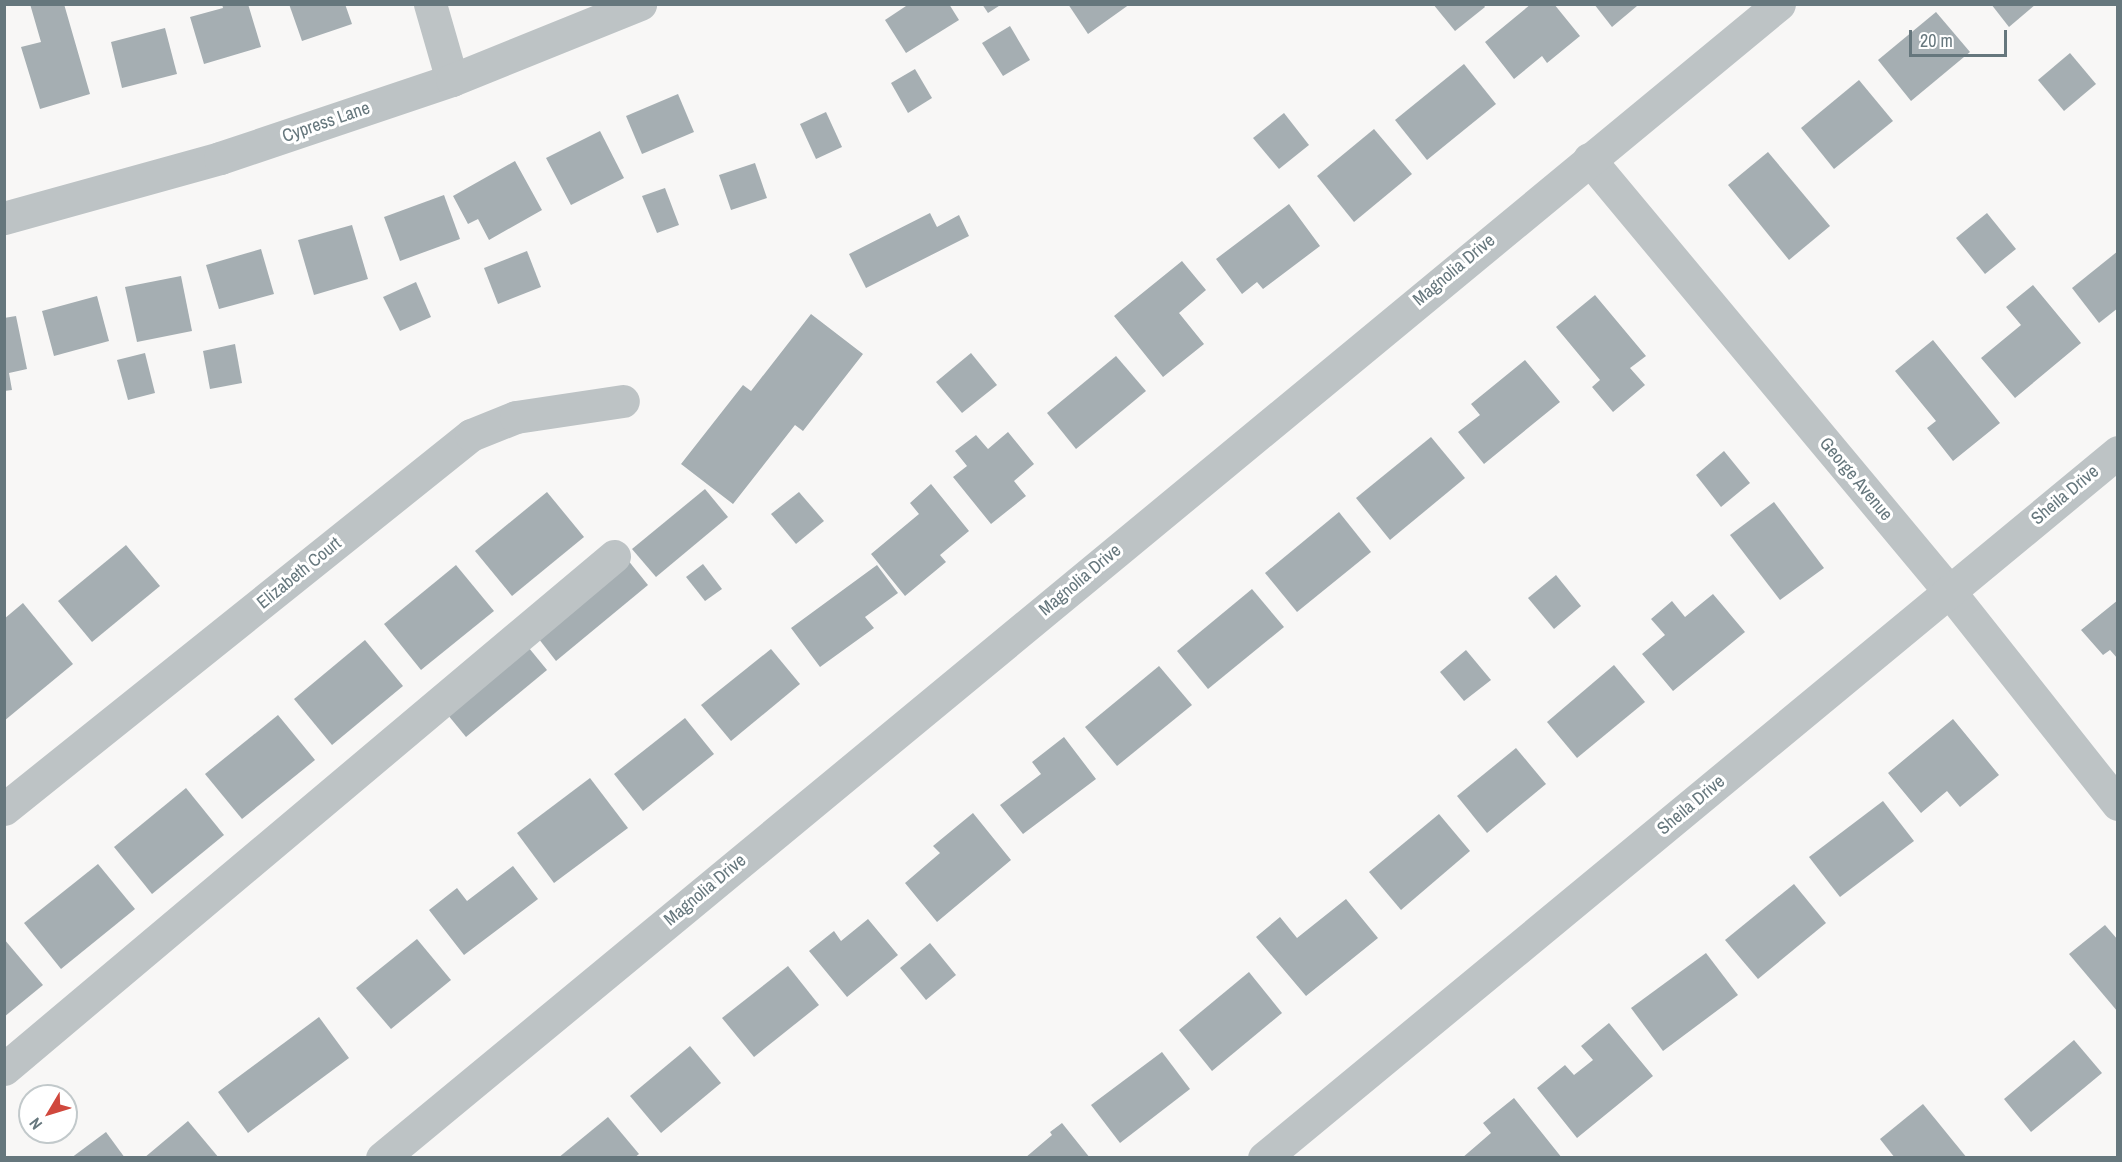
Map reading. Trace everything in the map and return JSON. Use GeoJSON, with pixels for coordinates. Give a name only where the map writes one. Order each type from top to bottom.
{"type":"FeatureCollection","features":[{"type":"Feature","properties":{"kind":"street"},"geometry":{"type":"LineString","coordinates":[[430,4],[452,80]]}},
{"type":"Feature","properties":{"kind":"street","name":"Cypress Lane"},"geometry":{"type":"LineString","coordinates":[[4,218],[220,158],[452,80],[640,4]]}},
{"type":"Feature","properties":{"kind":"street","name":"Magnolia Drive"},"geometry":{"type":"LineString","coordinates":[[382,1158],[1779,4]]}},
{"type":"Feature","properties":{"kind":"street","name":"George Avenue"},"geometry":{"type":"LineString","coordinates":[[1589,159],[1949,591],[2118,804]]}},
{"type":"Feature","properties":{"kind":"street","name":"Elizabeth Court"},"geometry":{"type":"LineString","coordinates":[[4,808],[471,435],[516,417],[622,401]]}},
{"type":"Feature","properties":{"kind":"street","name":"Sheila Drive"},"geometry":{"type":"LineString","coordinates":[[1264,1158],[2118,452]]}},
{"type":"Feature","properties":{"kind":"street"},"geometry":{"type":"LineString","coordinates":[[4,1069],[614,556]]}},
{"type":"Feature","properties":{"kind":"building"},"geometry":{"type":"Polygon","coordinates":[[[30,4],[64,4],[90,94],[40,109],[21,47],[41,42],[30,4]]]}},
{"type":"Feature","properties":{"kind":"building"},"geometry":{"type":"Polygon","coordinates":[[[222,4],[248,4],[261,47],[204,64],[190,17],[223,8],[222,4]]]}},
{"type":"Feature","properties":{"kind":"building"},"geometry":{"type":"Polygon","coordinates":[[[289,4],[345,4],[352,24],[302,41],[289,4]]]}},
{"type":"Feature","properties":{"kind":"building"},"geometry":{"type":"Polygon","coordinates":[[[909,4],[949,4],[959,20],[906,53],[885,20],[909,4]]]}},
{"type":"Feature","properties":{"kind":"building"},"geometry":{"type":"Polygon","coordinates":[[[982,4],[1002,4],[988,13],[982,4]]]}},
{"type":"Feature","properties":{"kind":"building"},"geometry":{"type":"Polygon","coordinates":[[[1068,4],[1130,4],[1088,34],[1068,4]]]}},
{"type":"Feature","properties":{"kind":"building"},"geometry":{"type":"Polygon","coordinates":[[[1433,4],[1483,4],[1485,7],[1455,31],[1433,4]]]}},
{"type":"Feature","properties":{"kind":"building"},"geometry":{"type":"Polygon","coordinates":[[[1531,4],[1554,4],[1580,36],[1547,63],[1542,56],[1514,79],[1485,42],[1531,4]]]}},
{"type":"Feature","properties":{"kind":"building"},"geometry":{"type":"Polygon","coordinates":[[[1594,4],[1635,4],[1637,6],[1612,27],[1594,4]]]}},
{"type":"Feature","properties":{"kind":"building"},"geometry":{"type":"Polygon","coordinates":[[[1991,4],[2036,4],[2009,27],[1991,4]]]}},
{"type":"Feature","properties":{"kind":"building"},"geometry":{"type":"Polygon","coordinates":[[[1936,12],[1970,52],[1911,101],[1878,60],[1936,12]]]}},
{"type":"Feature","properties":{"kind":"building"},"geometry":{"type":"Polygon","coordinates":[[[1010,26],[1030,60],[1003,76],[982,43],[1010,26]]]}},
{"type":"Feature","properties":{"kind":"building"},"geometry":{"type":"Polygon","coordinates":[[[165,28],[177,74],[122,88],[111,42],[165,28]]]}},
{"type":"Feature","properties":{"kind":"building"},"geometry":{"type":"Polygon","coordinates":[[[2070,53],[2096,84],[2064,111],[2038,80],[2070,53]]]}},
{"type":"Feature","properties":{"kind":"building"},"geometry":{"type":"Polygon","coordinates":[[[1464,64],[1496,104],[1427,160],[1395,120],[1464,64]]]}},
{"type":"Feature","properties":{"kind":"building"},"geometry":{"type":"Polygon","coordinates":[[[915,69],[932,98],[908,113],[891,83],[915,69]]]}},
{"type":"Feature","properties":{"kind":"building"},"geometry":{"type":"Polygon","coordinates":[[[1859,80],[1893,121],[1834,169],[1801,128],[1859,80]]]}},
{"type":"Feature","properties":{"kind":"building"},"geometry":{"type":"Polygon","coordinates":[[[678,94],[694,132],[642,154],[626,116],[678,94]]]}},
{"type":"Feature","properties":{"kind":"building"},"geometry":{"type":"Polygon","coordinates":[[[826,112],[842,147],[816,159],[800,124],[826,112]]]}},
{"type":"Feature","properties":{"kind":"building"},"geometry":{"type":"Polygon","coordinates":[[[1284,113],[1309,145],[1279,169],[1253,138],[1284,113]]]}},
{"type":"Feature","properties":{"kind":"building"},"geometry":{"type":"Polygon","coordinates":[[[1374,129],[1412,174],[1354,222],[1317,176],[1374,129]]]}},
{"type":"Feature","properties":{"kind":"building"},"geometry":{"type":"Polygon","coordinates":[[[600,131],[624,178],[571,205],[546,158],[600,131]]]}},
{"type":"Feature","properties":{"kind":"building"},"geometry":{"type":"Polygon","coordinates":[[[1768,152],[1830,226],[1789,260],[1728,185],[1768,152]]]}},
{"type":"Feature","properties":{"kind":"building"},"geometry":{"type":"Polygon","coordinates":[[[515,161],[542,210],[489,240],[478,219],[468,224],[453,196],[515,161]]]}},
{"type":"Feature","properties":{"kind":"building"},"geometry":{"type":"Polygon","coordinates":[[[755,163],[767,198],[731,210],[719,175],[755,163]]]}},
{"type":"Feature","properties":{"kind":"building"},"geometry":{"type":"Polygon","coordinates":[[[665,188],[679,225],[657,233],[642,196],[665,188]]]}},
{"type":"Feature","properties":{"kind":"building"},"geometry":{"type":"Polygon","coordinates":[[[444,195],[460,239],[400,261],[384,217],[444,195]]]}},
{"type":"Feature","properties":{"kind":"building"},"geometry":{"type":"Polygon","coordinates":[[[1289,204],[1320,246],[1263,289],[1257,282],[1242,294],[1216,259],[1289,204]]]}},
{"type":"Feature","properties":{"kind":"building"},"geometry":{"type":"Polygon","coordinates":[[[930,213],[937,227],[959,215],[969,236],[866,288],[849,254],[930,213]]]}},
{"type":"Feature","properties":{"kind":"building"},"geometry":{"type":"Polygon","coordinates":[[[1987,213],[2016,249],[1985,274],[1956,238],[1987,213]]]}},
{"type":"Feature","properties":{"kind":"building"},"geometry":{"type":"Polygon","coordinates":[[[352,225],[368,279],[314,295],[298,240],[352,225]]]}},
{"type":"Feature","properties":{"kind":"building"},"geometry":{"type":"Polygon","coordinates":[[[261,249],[274,294],[219,309],[206,265],[261,249]]]}},
{"type":"Feature","properties":{"kind":"building"},"geometry":{"type":"Polygon","coordinates":[[[527,251],[541,287],[498,304],[484,268],[527,251]]]}},
{"type":"Feature","properties":{"kind":"building"},"geometry":{"type":"Polygon","coordinates":[[[2118,251],[2118,308],[2099,323],[2072,288],[2118,251]]]}},
{"type":"Feature","properties":{"kind":"building"},"geometry":{"type":"Polygon","coordinates":[[[1182,261],[1206,290],[1179,313],[1204,344],[1163,377],[1114,316],[1182,261]]]}},
{"type":"Feature","properties":{"kind":"building"},"geometry":{"type":"Polygon","coordinates":[[[181,276],[192,331],[137,342],[125,287],[181,276]]]}},
{"type":"Feature","properties":{"kind":"building"},"geometry":{"type":"Polygon","coordinates":[[[416,282],[431,317],[400,331],[383,297],[416,282]]]}},
{"type":"Feature","properties":{"kind":"building"},"geometry":{"type":"Polygon","coordinates":[[[2033,285],[2081,343],[2015,398],[1981,358],[2021,325],[2006,307],[2033,285]]]}},
{"type":"Feature","properties":{"kind":"building"},"geometry":{"type":"Polygon","coordinates":[[[1595,295],[1646,356],[1630,368],[1645,385],[1613,412],[1592,387],[1600,380],[1556,327],[1595,295]]]}},
{"type":"Feature","properties":{"kind":"building"},"geometry":{"type":"Polygon","coordinates":[[[97,296],[109,341],[54,356],[42,311],[97,296]]]}},
{"type":"Feature","properties":{"kind":"building"},"geometry":{"type":"Polygon","coordinates":[[[811,314],[863,354],[803,431],[795,425],[733,504],[681,464],[743,385],[751,391],[811,314]]]}},
{"type":"Feature","properties":{"kind":"building"},"geometry":{"type":"Polygon","coordinates":[[[16,316],[27,369],[9,373],[12,390],[4,391],[4,318],[16,316]]]}},
{"type":"Feature","properties":{"kind":"building"},"geometry":{"type":"Polygon","coordinates":[[[1933,340],[2000,423],[1953,461],[1927,428],[1936,421],[1895,371],[1933,340]]]}},
{"type":"Feature","properties":{"kind":"building"},"geometry":{"type":"Polygon","coordinates":[[[235,344],[242,383],[210,389],[203,351],[235,344]]]}},
{"type":"Feature","properties":{"kind":"building"},"geometry":{"type":"Polygon","coordinates":[[[145,353],[155,393],[128,400],[117,360],[145,353]]]}},
{"type":"Feature","properties":{"kind":"building"},"geometry":{"type":"Polygon","coordinates":[[[971,353],[997,385],[962,413],[936,382],[971,353]]]}},
{"type":"Feature","properties":{"kind":"building"},"geometry":{"type":"Polygon","coordinates":[[[1116,356],[1146,391],[1076,449],[1047,413],[1116,356]]]}},
{"type":"Feature","properties":{"kind":"building"},"geometry":{"type":"Polygon","coordinates":[[[1525,360],[1560,402],[1484,464],[1458,432],[1480,415],[1471,404],[1525,360]]]}},
{"type":"Feature","properties":{"kind":"building"},"geometry":{"type":"Polygon","coordinates":[[[1008,432],[1034,464],[1014,481],[1026,496],[991,524],[953,477],[967,466],[955,451],[976,435],[988,449],[1008,432]]]}},
{"type":"Feature","properties":{"kind":"building"},"geometry":{"type":"Polygon","coordinates":[[[1431,437],[1465,478],[1390,540],[1356,498],[1431,437]]]}},
{"type":"Feature","properties":{"kind":"building"},"geometry":{"type":"Polygon","coordinates":[[[1724,451],[1750,483],[1721,507],[1696,475],[1724,451]]]}},
{"type":"Feature","properties":{"kind":"building"},"geometry":{"type":"Polygon","coordinates":[[[931,484],[969,531],[940,555],[946,562],[905,596],[871,554],[919,514],[910,503],[931,484]]]}},
{"type":"Feature","properties":{"kind":"building"},"geometry":{"type":"Polygon","coordinates":[[[705,489],[728,517],[656,577],[632,549],[705,489]]]}},
{"type":"Feature","properties":{"kind":"building"},"geometry":{"type":"Polygon","coordinates":[[[547,492],[584,537],[512,596],[475,551],[547,492]]]}},
{"type":"Feature","properties":{"kind":"building"},"geometry":{"type":"Polygon","coordinates":[[[799,492],[824,521],[796,544],[771,514],[799,492]]]}},
{"type":"Feature","properties":{"kind":"building"},"geometry":{"type":"Polygon","coordinates":[[[1774,502],[1824,568],[1780,600],[1730,535],[1774,502]]]}},
{"type":"Feature","properties":{"kind":"building"},"geometry":{"type":"Polygon","coordinates":[[[1339,512],[1371,552],[1297,612],[1265,573],[1339,512]]]}},
{"type":"Feature","properties":{"kind":"building"},"geometry":{"type":"Polygon","coordinates":[[[126,545],[160,586],[92,642],[58,601],[126,545]]]}},
{"type":"Feature","properties":{"kind":"building"},"geometry":{"type":"Polygon","coordinates":[[[627,559],[648,585],[556,661],[535,634],[627,559]]]}},
{"type":"Feature","properties":{"kind":"building"},"geometry":{"type":"Polygon","coordinates":[[[703,564],[722,589],[705,601],[686,577],[703,564]]]}},
{"type":"Feature","properties":{"kind":"building"},"geometry":{"type":"Polygon","coordinates":[[[456,565],[494,611],[421,670],[384,624],[456,565]]]}},
{"type":"Feature","properties":{"kind":"building"},"geometry":{"type":"Polygon","coordinates":[[[877,565],[898,593],[865,617],[874,628],[820,667],[791,628],[877,565]]]}},
{"type":"Feature","properties":{"kind":"building"},"geometry":{"type":"Polygon","coordinates":[[[1556,575],[1581,606],[1554,629],[1528,598],[1556,575]]]}},
{"type":"Feature","properties":{"kind":"building"},"geometry":{"type":"Polygon","coordinates":[[[1252,589],[1284,627],[1208,689],[1177,651],[1252,589]]]}},
{"type":"Feature","properties":{"kind":"building"},"geometry":{"type":"Polygon","coordinates":[[[1713,594],[1745,632],[1673,691],[1642,654],[1665,635],[1651,619],[1672,601],[1685,617],[1713,594]]]}},
{"type":"Feature","properties":{"kind":"building"},"geometry":{"type":"Polygon","coordinates":[[[2118,600],[2118,659],[2110,650],[2103,655],[2081,630],[2118,600]]]}},
{"type":"Feature","properties":{"kind":"building"},"geometry":{"type":"Polygon","coordinates":[[[23,603],[73,664],[4,721],[4,619],[23,603]]]}},
{"type":"Feature","properties":{"kind":"building"},"geometry":{"type":"Polygon","coordinates":[[[365,640],[403,686],[332,745],[294,699],[365,640]]]}},
{"type":"Feature","properties":{"kind":"building"},"geometry":{"type":"Polygon","coordinates":[[[524,642],[547,670],[466,737],[443,709],[524,642]]]}},
{"type":"Feature","properties":{"kind":"building"},"geometry":{"type":"Polygon","coordinates":[[[771,649],[800,684],[731,741],[701,705],[771,649]]]}},
{"type":"Feature","properties":{"kind":"building"},"geometry":{"type":"Polygon","coordinates":[[[1466,650],[1491,680],[1464,701],[1440,672],[1466,650]]]}},
{"type":"Feature","properties":{"kind":"building"},"geometry":{"type":"Polygon","coordinates":[[[1614,665],[1645,702],[1577,758],[1547,722],[1614,665]]]}},
{"type":"Feature","properties":{"kind":"building"},"geometry":{"type":"Polygon","coordinates":[[[1159,666],[1192,705],[1117,766],[1085,727],[1159,666]]]}},
{"type":"Feature","properties":{"kind":"building"},"geometry":{"type":"Polygon","coordinates":[[[278,715],[315,760],[242,819],[205,774],[278,715]]]}},
{"type":"Feature","properties":{"kind":"building"},"geometry":{"type":"Polygon","coordinates":[[[685,718],[714,754],[643,811],[614,774],[685,718]]]}},
{"type":"Feature","properties":{"kind":"building"},"geometry":{"type":"Polygon","coordinates":[[[1953,719],[1999,775],[1960,807],[1947,791],[1921,813],[1888,773],[1953,719]]]}},
{"type":"Feature","properties":{"kind":"building"},"geometry":{"type":"Polygon","coordinates":[[[1064,737],[1096,779],[1023,834],[1000,805],[1041,774],[1032,762],[1064,737]]]}},
{"type":"Feature","properties":{"kind":"building"},"geometry":{"type":"Polygon","coordinates":[[[1516,748],[1546,784],[1487,833],[1457,796],[1516,748]]]}},
{"type":"Feature","properties":{"kind":"building"},"geometry":{"type":"Polygon","coordinates":[[[590,778],[628,828],[554,883],[517,833],[590,778]]]}},
{"type":"Feature","properties":{"kind":"building"},"geometry":{"type":"Polygon","coordinates":[[[186,788],[224,835],[152,894],[114,847],[186,788]]]}},
{"type":"Feature","properties":{"kind":"building"},"geometry":{"type":"Polygon","coordinates":[[[1883,801],[1914,841],[1840,897],[1809,857],[1883,801]]]}},
{"type":"Feature","properties":{"kind":"building"},"geometry":{"type":"Polygon","coordinates":[[[973,813],[1011,860],[937,922],[905,883],[940,853],[933,846],[973,813]]]}},
{"type":"Feature","properties":{"kind":"building"},"geometry":{"type":"Polygon","coordinates":[[[1439,814],[1470,851],[1401,910],[1369,872],[1439,814]]]}},
{"type":"Feature","properties":{"kind":"building"},"geometry":{"type":"Polygon","coordinates":[[[98,864],[135,909],[61,969],[24,923],[98,864]]]}},
{"type":"Feature","properties":{"kind":"building"},"geometry":{"type":"Polygon","coordinates":[[[513,866],[538,899],[464,955],[429,910],[457,888],[467,901],[513,866]]]}},
{"type":"Feature","properties":{"kind":"building"},"geometry":{"type":"Polygon","coordinates":[[[1794,884],[1826,923],[1758,979],[1725,940],[1794,884]]]}},
{"type":"Feature","properties":{"kind":"building"},"geometry":{"type":"Polygon","coordinates":[[[1346,899],[1378,938],[1306,996],[1256,937],[1280,917],[1297,938],[1346,899]]]}},
{"type":"Feature","properties":{"kind":"building"},"geometry":{"type":"Polygon","coordinates":[[[868,919],[898,955],[847,997],[809,951],[834,931],[841,941],[868,919]]]}},
{"type":"Feature","properties":{"kind":"building"},"geometry":{"type":"Polygon","coordinates":[[[2105,925],[2118,940],[2118,1012],[2069,954],[2105,925]]]}},
{"type":"Feature","properties":{"kind":"building"},"geometry":{"type":"Polygon","coordinates":[[[4,939],[43,985],[4,1017],[4,939]]]}},
{"type":"Feature","properties":{"kind":"building"},"geometry":{"type":"Polygon","coordinates":[[[417,939],[451,980],[391,1029],[356,988],[417,939]]]}},
{"type":"Feature","properties":{"kind":"building"},"geometry":{"type":"Polygon","coordinates":[[[930,943],[956,975],[926,1000],[900,968],[930,943]]]}},
{"type":"Feature","properties":{"kind":"building"},"geometry":{"type":"Polygon","coordinates":[[[1706,953],[1738,995],[1663,1051],[1631,1008],[1706,953]]]}},
{"type":"Feature","properties":{"kind":"building"},"geometry":{"type":"Polygon","coordinates":[[[788,966],[819,1005],[754,1057],[722,1018],[788,966]]]}},
{"type":"Feature","properties":{"kind":"building"},"geometry":{"type":"Polygon","coordinates":[[[1249,972],[1282,1013],[1212,1071],[1179,1030],[1249,972]]]}},
{"type":"Feature","properties":{"kind":"building"},"geometry":{"type":"Polygon","coordinates":[[[319,1017],[349,1058],[248,1133],[218,1092],[319,1017]]]}},
{"type":"Feature","properties":{"kind":"building"},"geometry":{"type":"Polygon","coordinates":[[[1609,1023],[1653,1076],[1577,1138],[1537,1088],[1565,1065],[1574,1075],[1593,1060],[1581,1046],[1609,1023]]]}},
{"type":"Feature","properties":{"kind":"building"},"geometry":{"type":"Polygon","coordinates":[[[2074,1040],[2102,1073],[2031,1132],[2004,1099],[2074,1040]]]}},
{"type":"Feature","properties":{"kind":"building"},"geometry":{"type":"Polygon","coordinates":[[[690,1046],[721,1083],[661,1133],[630,1096],[690,1046]]]}},
{"type":"Feature","properties":{"kind":"building"},"geometry":{"type":"Polygon","coordinates":[[[1162,1052],[1190,1089],[1120,1143],[1091,1105],[1162,1052]]]}},
{"type":"Feature","properties":{"kind":"building"},"geometry":{"type":"Polygon","coordinates":[[[1514,1098],[1562,1158],[1462,1158],[1491,1133],[1483,1123],[1514,1098]]]}},
{"type":"Feature","properties":{"kind":"building"},"geometry":{"type":"Polygon","coordinates":[[[1923,1104],[1967,1158],[1895,1158],[1880,1139],[1923,1104]]]}},
{"type":"Feature","properties":{"kind":"building"},"geometry":{"type":"Polygon","coordinates":[[[608,1117],[639,1154],[634,1158],[558,1158],[608,1117]]]}},
{"type":"Feature","properties":{"kind":"building"},"geometry":{"type":"Polygon","coordinates":[[[188,1121],[219,1158],[144,1158],[188,1121]]]}},
{"type":"Feature","properties":{"kind":"building"},"geometry":{"type":"Polygon","coordinates":[[[1062,1123],[1090,1158],[1025,1158],[1052,1135],[1050,1132],[1062,1123]]]}},
{"type":"Feature","properties":{"kind":"building"},"geometry":{"type":"Polygon","coordinates":[[[106,1132],[125,1158],[71,1158],[106,1132]]]}}]}
